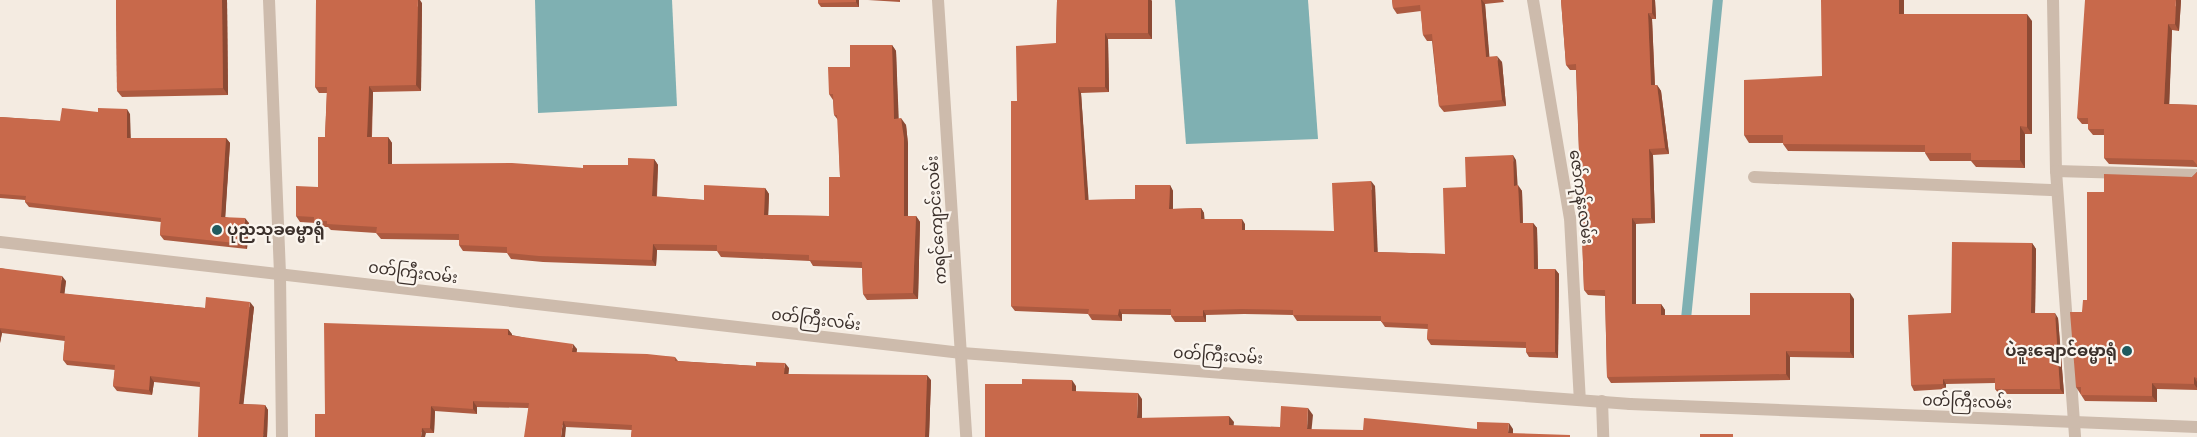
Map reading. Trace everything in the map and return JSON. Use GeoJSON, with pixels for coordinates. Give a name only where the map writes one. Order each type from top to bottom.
{"type":"FeatureCollection","features":[{"type":"Feature","properties":{"kind":"street"},"geometry":{"type":"LineString","coordinates":[[269,0],[280,274],[282,437]]}},
{"type":"Feature","properties":{"kind":"street","name":"ကရင်ကျောင်းလမ်း"},"geometry":{"type":"LineString","coordinates":[[938,0],[966,437]]}},
{"type":"Feature","properties":{"kind":"street","name":"ဇော်ကုန်းလမ်း"},"geometry":{"type":"LineString","coordinates":[[1533,0],[1570,218],[1580,400]]}},
{"type":"Feature","properties":{"kind":"street"},"geometry":{"type":"LineString","coordinates":[[2053,0],[2056,171],[2076,437]]}},
{"type":"Feature","properties":{"kind":"street"},"geometry":{"type":"LineString","coordinates":[[2056,171],[2197,175]]}},
{"type":"Feature","properties":{"kind":"street"},"geometry":{"type":"LineString","coordinates":[[1754,177],[2057,190]]}},
{"type":"Feature","properties":{"kind":"street","name":"၀တ်ကြီးလမ်း"},"geometry":{"type":"LineString","coordinates":[[0,242],[962,353],[1630,404],[2197,427]]}},
{"type":"Feature","properties":{"kind":"street"},"geometry":{"type":"LineString","coordinates":[[1602,402],[1603,437]]}},
{"type":"Feature","properties":{"kind":"water"},"geometry":{"type":"Polygon","coordinates":[[[535,0],[672,0],[677,106],[538,113],[535,0]]]}},
{"type":"Feature","properties":{"kind":"water"},"geometry":{"type":"Polygon","coordinates":[[[1175,0],[1308,0],[1318,139],[1186,144],[1175,0]]]}},
{"type":"Feature","properties":{"kind":"building"},"geometry":{"type":"Polygon","coordinates":[[[116,0],[222,0],[223,88],[117,91],[116,0]]]}},
{"type":"Feature","properties":{"kind":"building"},"geometry":{"type":"Polygon","coordinates":[[[316,0],[418,0],[416,85],[369,86],[367,137],[388,137],[388,164],[512,163],[583,168],[583,165],[628,165],[628,158],[654,159],[652,196],[704,200],[704,185],[765,188],[764,215],[829,216],[829,177],[840,177],[837,115],[834,115],[833,94],[829,94],[828,67],[850,67],[850,45],[892,45],[894,119],[901,118],[904,138],[904,216],[916,216],[913,293],[863,294],[862,262],[809,260],[809,255],[717,251],[717,245],[653,244],[652,260],[539,256],[507,253],[507,247],[459,245],[459,234],[376,233],[377,227],[327,224],[327,221],[314,221],[314,217],[296,216],[296,186],[318,187],[318,137],[325,137],[327,87],[315,87],[316,0]]]}},
{"type":"Feature","properties":{"kind":"building"},"geometry":{"type":"Polygon","coordinates":[[[818,0],[856,0],[856,2],[818,3],[818,0]]]}},
{"type":"Feature","properties":{"kind":"building"},"geometry":{"type":"Polygon","coordinates":[[[1057,0],[1148,0],[1148,33],[1105,33],[1105,87],[1078,87],[1085,200],[1135,199],[1135,185],[1170,185],[1169,209],[1201,208],[1201,219],[1242,219],[1242,230],[1334,231],[1332,183],[1371,181],[1374,252],[1445,254],[1443,188],[1466,187],[1465,157],[1513,155],[1514,186],[1518,185],[1520,223],[1533,223],[1534,269],[1555,269],[1555,352],[1526,352],[1526,342],[1427,339],[1428,324],[1381,322],[1381,316],[1293,315],[1293,310],[1241,309],[1203,310],[1203,316],[1171,316],[1171,309],[1119,309],[1118,315],[1088,314],[1089,309],[1011,306],[1011,101],[1017,101],[1016,46],[1056,43],[1057,0]]]}},
{"type":"Feature","properties":{"kind":"building"},"geometry":{"type":"Polygon","coordinates":[[[1392,0],[1481,0],[1486,57],[1497,56],[1502,100],[1439,106],[1432,34],[1423,35],[1420,5],[1393,8],[1392,0]]]}},
{"type":"Feature","properties":{"kind":"building"},"geometry":{"type":"Polygon","coordinates":[[[1561,0],[1652,0],[1652,13],[1648,13],[1651,85],[1657,85],[1665,148],[1649,149],[1651,218],[1632,218],[1632,304],[1661,304],[1661,315],[1750,315],[1750,293],[1850,293],[1850,352],[1786,351],[1786,374],[1607,377],[1605,290],[1584,290],[1576,64],[1566,65],[1561,0]]]}},
{"type":"Feature","properties":{"kind":"building"},"geometry":{"type":"Polygon","coordinates":[[[1821,0],[1899,0],[1899,14],[2027,14],[2027,127],[2020,126],[2020,160],[1971,160],[1971,153],[1925,153],[1925,145],[1783,144],[1783,135],[1744,135],[1744,80],[1822,76],[1821,0]]]}},
{"type":"Feature","properties":{"kind":"building"},"geometry":{"type":"Polygon","coordinates":[[[2085,0],[2176,0],[2175,24],[2168,24],[2164,104],[2197,105],[2197,165],[2193,160],[2104,158],[2104,129],[2088,129],[2088,118],[2077,118],[2085,0]]]}},
{"type":"Feature","properties":{"kind":"building"},"geometry":{"type":"Polygon","coordinates":[[[62,108],[98,112],[98,108],[127,109],[127,138],[226,138],[221,217],[245,218],[244,244],[160,235],[161,218],[25,202],[26,196],[0,194],[0,117],[60,121],[62,108]]]}},
{"type":"Feature","properties":{"kind":"building"},"geometry":{"type":"Polygon","coordinates":[[[2197,172],[2197,378],[2194,377],[2194,384],[2152,383],[2152,396],[2081,395],[2081,387],[2076,387],[2070,312],[2082,312],[2083,300],[2087,300],[2087,192],[2104,192],[2104,174],[2192,177],[2197,172]]]}},
{"type":"Feature","properties":{"kind":"building"},"geometry":{"type":"Polygon","coordinates":[[[1952,242],[2032,243],[2031,313],[2055,313],[2060,389],[1995,389],[1995,378],[1943,379],[1943,384],[1911,385],[1908,315],[1951,313],[1952,242]]]}},
{"type":"Feature","properties":{"kind":"building"},"geometry":{"type":"Polygon","coordinates":[[[0,268],[62,276],[60,293],[205,308],[206,297],[250,302],[239,404],[265,405],[263,437],[198,437],[200,382],[150,376],[149,390],[113,386],[115,365],[63,360],[65,336],[0,328],[0,268]]]}},
{"type":"Feature","properties":{"kind":"building"},"geometry":{"type":"Polygon","coordinates":[[[324,323],[508,329],[508,335],[573,344],[572,352],[647,354],[675,357],[675,361],[756,366],[756,362],[785,363],[784,374],[927,375],[925,437],[631,437],[632,425],[563,421],[561,437],[524,437],[529,403],[473,401],[473,409],[431,406],[430,428],[422,428],[421,437],[315,437],[315,414],[325,414],[324,323]]]}},
{"type":"Feature","properties":{"kind":"building"},"geometry":{"type":"Polygon","coordinates":[[[1022,379],[1072,380],[1072,391],[1138,393],[1137,418],[1229,416],[1229,425],[1280,427],[1281,406],[1308,408],[1307,429],[1363,430],[1364,418],[1477,429],[1477,422],[1509,423],[1508,433],[1570,435],[1570,437],[985,437],[985,384],[1022,384],[1022,379]]]}},
{"type":"Feature","properties":{"kind":"building"},"geometry":{"type":"Polygon","coordinates":[[[1700,434],[1733,434],[1733,437],[1700,437],[1700,434]]]}},
{"type":"Feature","properties":{"kind":"waterway"},"geometry":{"type":"LineString","coordinates":[[1685,329],[1718,0]]}},
{"type":"Feature","properties":{"kind":"place","name":"ပုညသုခဓမ္မာရုံ"},"geometry":{"type":"Point","coordinates":[217,230]}},
{"type":"Feature","properties":{"kind":"place","name":"ပဲခူးချောင်ဓမ္မာရုံ"},"geometry":{"type":"Point","coordinates":[2127,351]}}]}
